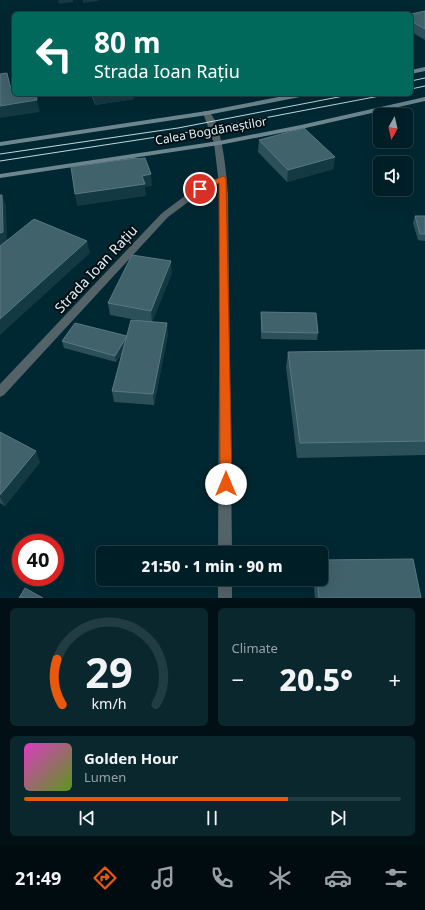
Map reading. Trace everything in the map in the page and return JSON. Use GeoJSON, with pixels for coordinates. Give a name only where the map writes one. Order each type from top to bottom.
{"type":"FeatureCollection","features":[{"type":"Feature","properties":{"kind":"main road"},"geometry":{"type":"LineString","coordinates":[[413,72],[425,69]]}},
{"type":"Feature","properties":{"kind":"main road","name":"Calea Bogdăneștilor"},"geometry":{"type":"LineString","coordinates":[[0,144],[207,114],[295,96]]}},
{"type":"Feature","properties":{"kind":"main road","name":"Calea Bogdăneștilor"},"geometry":{"type":"LineString","coordinates":[[0,176],[219,143],[301,127],[425,99]]}},
{"type":"Feature","properties":{"kind":"street"},"geometry":{"type":"LineString","coordinates":[[207,114],[219,143],[223,178],[225,546]]}},
{"type":"Feature","properties":{"kind":"street","name":"Strada Ioan Rațiu"},"geometry":{"type":"LineString","coordinates":[[0,392],[165,215],[200,189],[223,178]]}},
{"type":"Feature","properties":{"kind":"street"},"geometry":{"type":"LineString","coordinates":[[225,586],[225,598]]}},
{"type":"Feature","properties":{"kind":"building"},"geometry":{"type":"Polygon","coordinates":[[[425,11],[425,29],[413,22],[413,14],[425,11]]]}},
{"type":"Feature","properties":{"kind":"building"},"geometry":{"type":"Polygon","coordinates":[[[7,73],[10,86],[12,86],[12,96],[36,96],[37,100],[0,106],[0,74],[7,73]]]}},
{"type":"Feature","properties":{"kind":"building"},"geometry":{"type":"Polygon","coordinates":[[[304,128],[335,157],[288,170],[259,140],[304,128]]]}},
{"type":"Feature","properties":{"kind":"building"},"geometry":{"type":"Polygon","coordinates":[[[145,158],[151,174],[142,176],[145,184],[75,194],[71,167],[145,158]]]}},
{"type":"Feature","properties":{"kind":"building"},"geometry":{"type":"Polygon","coordinates":[[[0,195],[2,195],[3,232],[0,233],[0,195]]]}},
{"type":"Feature","properties":{"kind":"building"},"geometry":{"type":"Polygon","coordinates":[[[415,216],[425,216],[425,234],[420,234],[415,216]]]}},
{"type":"Feature","properties":{"kind":"building"},"geometry":{"type":"Polygon","coordinates":[[[34,219],[87,241],[0,319],[0,246],[34,219]]]}},
{"type":"Feature","properties":{"kind":"building"},"geometry":{"type":"Polygon","coordinates":[[[132,255],[171,261],[151,311],[108,303],[132,255]]]}},
{"type":"Feature","properties":{"kind":"building"},"geometry":{"type":"Polygon","coordinates":[[[261,312],[316,313],[318,333],[262,332],[261,312]]]}},
{"type":"Feature","properties":{"kind":"building"},"geometry":{"type":"Polygon","coordinates":[[[131,320],[167,323],[153,394],[112,391],[131,320]]]}},
{"type":"Feature","properties":{"kind":"building"},"geometry":{"type":"Polygon","coordinates":[[[75,323],[127,336],[115,356],[62,341],[75,323]]]}},
{"type":"Feature","properties":{"kind":"building"},"geometry":{"type":"Polygon","coordinates":[[[425,350],[425,441],[300,443],[288,352],[425,350]]]}},
{"type":"Feature","properties":{"kind":"building"},"geometry":{"type":"Polygon","coordinates":[[[0,432],[36,451],[0,495],[0,432]]]}},
{"type":"Feature","properties":{"kind":"building"},"geometry":{"type":"Polygon","coordinates":[[[413,559],[421,598],[319,598],[318,586],[328,586],[328,560],[413,559]]]}},
{"type":"Feature","properties":{"kind":"building"},"geometry":{"type":"Polygon","coordinates":[[[25,588],[43,598],[19,598],[25,588]]]}},
{"type":"Feature","properties":{"kind":"tram line"},"geometry":{"type":"LineString","coordinates":[[413,81],[425,78]]}},
{"type":"Feature","properties":{"kind":"tram line"},"geometry":{"type":"LineString","coordinates":[[413,89],[425,86]]}},
{"type":"Feature","properties":{"kind":"tram line"},"geometry":{"type":"LineString","coordinates":[[0,154],[178,128],[344,96]]}},
{"type":"Feature","properties":{"kind":"tram line"},"geometry":{"type":"LineString","coordinates":[[0,161],[196,131],[380,96]]}},
{"type":"Feature","properties":{"kind":"route"},"geometry":{"type":"LineString","coordinates":[[200,189],[223,178],[226,484]]}}]}
